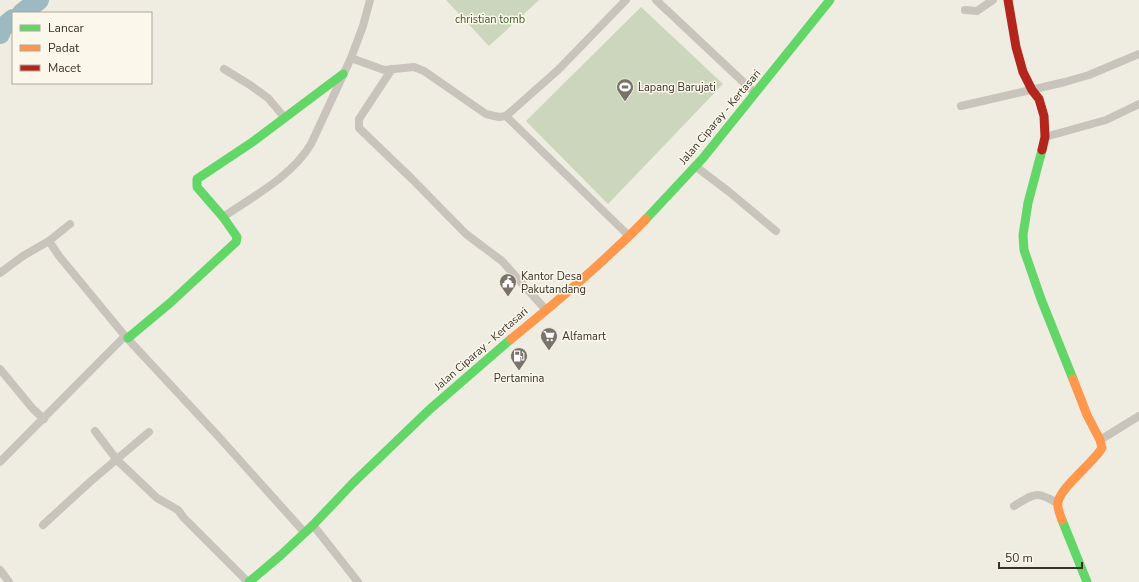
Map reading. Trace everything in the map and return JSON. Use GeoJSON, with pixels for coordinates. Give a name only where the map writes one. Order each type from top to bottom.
{"type":"FeatureCollection","features":[{"type":"Feature","properties":{"kind":"street"},"geometry":{"type":"LineString","coordinates":[[223,217],[280,178],[304,156],[351,58],[363,26],[370,0]]}},
{"type":"Feature","properties":{"kind":"street"},"geometry":{"type":"LineString","coordinates":[[351,58],[384,70],[414,67],[486,114],[499,117],[506,116],[558,70],[626,0]]}},
{"type":"Feature","properties":{"kind":"street"},"geometry":{"type":"LineString","coordinates":[[656,0],[755,93]]}},
{"type":"Feature","properties":{"kind":"street","name":"Jalan Ciparay - Kertasari"},"geometry":{"type":"LineString","coordinates":[[249,582],[305,533],[429,410],[503,345],[570,291],[629,236],[704,158],[830,0]]}},
{"type":"Feature","properties":{"kind":"street"},"geometry":{"type":"LineString","coordinates":[[965,10],[977,11],[993,0]]}},
{"type":"Feature","properties":{"kind":"street"},"geometry":{"type":"LineString","coordinates":[[1008,0],[1016,47],[1023,72],[1032,90],[1039,99],[1044,116],[1045,137],[1028,203],[1023,235],[1024,250],[1041,299],[1087,415],[1100,440],[1102,448],[1101,452],[1061,494],[1057,503],[1058,510],[1084,581]]}},
{"type":"Feature","properties":{"kind":"street"},"geometry":{"type":"LineString","coordinates":[[961,106],[1089,75],[1139,54]]}},
{"type":"Feature","properties":{"kind":"street"},"geometry":{"type":"LineString","coordinates":[[224,69],[268,98],[285,118]]}},
{"type":"Feature","properties":{"kind":"street"},"geometry":{"type":"LineString","coordinates":[[392,69],[359,119],[359,128],[466,234],[502,261],[546,310]]}},
{"type":"Feature","properties":{"kind":"street"},"geometry":{"type":"LineString","coordinates":[[0,462],[126,337],[170,303],[236,242],[237,237],[223,217],[197,188],[197,179],[251,143],[343,74]]}},
{"type":"Feature","properties":{"kind":"street"},"geometry":{"type":"LineString","coordinates":[[1045,137],[1106,120],[1139,104]]}},
{"type":"Feature","properties":{"kind":"street"},"geometry":{"type":"LineString","coordinates":[[506,116],[629,236]]}},
{"type":"Feature","properties":{"kind":"street"},"geometry":{"type":"LineString","coordinates":[[695,166],[776,231]]}},
{"type":"Feature","properties":{"kind":"street"},"geometry":{"type":"LineString","coordinates":[[0,273],[23,256],[49,241],[70,224]]}},
{"type":"Feature","properties":{"kind":"street"},"geometry":{"type":"LineString","coordinates":[[49,241],[59,256],[126,337],[305,533]]}},
{"type":"Feature","properties":{"kind":"street"},"geometry":{"type":"LineString","coordinates":[[0,368],[33,409],[44,419]]}},
{"type":"Feature","properties":{"kind":"street"},"geometry":{"type":"LineString","coordinates":[[1100,440],[1139,416]]}},
{"type":"Feature","properties":{"kind":"street"},"geometry":{"type":"LineString","coordinates":[[95,431],[117,460],[157,498],[178,510],[184,518],[249,582]]}},
{"type":"Feature","properties":{"kind":"street"},"geometry":{"type":"LineString","coordinates":[[43,525],[149,432]]}},
{"type":"Feature","properties":{"kind":"street"},"geometry":{"type":"LineString","coordinates":[[1014,506],[1030,497],[1038,495],[1045,496],[1057,503]]}},
{"type":"Feature","properties":{"kind":"street"},"geometry":{"type":"LineString","coordinates":[[313,525],[358,582]]}},
{"type":"Feature","properties":{"kind":"street"},"geometry":{"type":"LineString","coordinates":[[0,570],[9,582]]}},
{"type":"Feature","properties":{"kind":"green space","name":"christian tomb"},"geometry":{"type":"Polygon","coordinates":[[[446,0],[539,0],[489,46],[446,0]]]}},
{"type":"Feature","properties":{"kind":"green space","name":"Lapang Barujati"},"geometry":{"type":"Polygon","coordinates":[[[641,7],[723,84],[608,204],[526,121],[641,7]]]}},
{"type":"Feature","properties":{"kind":"waterway"},"geometry":{"type":"LineString","coordinates":[[23,12],[39,0]]}},
{"type":"Feature","properties":{"kind":"waterway"},"geometry":{"type":"LineString","coordinates":[[0,34],[2,28],[12,20]]}},
{"type":"Feature","properties":{"kind":"traffic: fast"},"geometry":{"type":"LineString","coordinates":[[646,219],[703,158],[830,0]]}},
{"type":"Feature","properties":{"kind":"traffic: fast"},"geometry":{"type":"LineString","coordinates":[[128,338],[170,303],[236,242],[237,237],[223,217],[197,187],[197,179],[251,143],[343,74]]}},
{"type":"Feature","properties":{"kind":"traffic: fast"},"geometry":{"type":"LineString","coordinates":[[1042,150],[1028,203],[1023,235],[1024,250],[1041,299],[1073,379]]}},
{"type":"Feature","properties":{"kind":"traffic: fast"},"geometry":{"type":"LineString","coordinates":[[249,582],[313,525],[353,483],[429,410],[511,339]]}},
{"type":"Feature","properties":{"kind":"traffic: fast"},"geometry":{"type":"LineString","coordinates":[[1062,520],[1087,582]]}},
{"type":"Feature","properties":{"kind":"traffic: slow"},"geometry":{"type":"LineString","coordinates":[[511,339],[614,251],[646,219]]}},
{"type":"Feature","properties":{"kind":"traffic: slow"},"geometry":{"type":"LineString","coordinates":[[1062,520],[1058,506],[1060,496],[1102,448],[1100,440],[1087,415],[1073,379]]}},
{"type":"Feature","properties":{"kind":"traffic: jam"},"geometry":{"type":"LineString","coordinates":[[1008,0],[1016,47],[1023,72],[1032,90],[1039,99],[1044,116],[1045,137],[1042,150]]}},
{"type":"Feature","properties":{"kind":"place","name":"Lapang Barujati"},"geometry":{"type":"Point","coordinates":[625,102]}},
{"type":"Feature","properties":{"kind":"place","name":"Kantor Desa Pakutandang"},"geometry":{"type":"Point","coordinates":[508,297]}},
{"type":"Feature","properties":{"kind":"place","name":"Alfamart"},"geometry":{"type":"Point","coordinates":[549,351]}},
{"type":"Feature","properties":{"kind":"place","name":"Pertamina"},"geometry":{"type":"Point","coordinates":[519,371]}}]}
